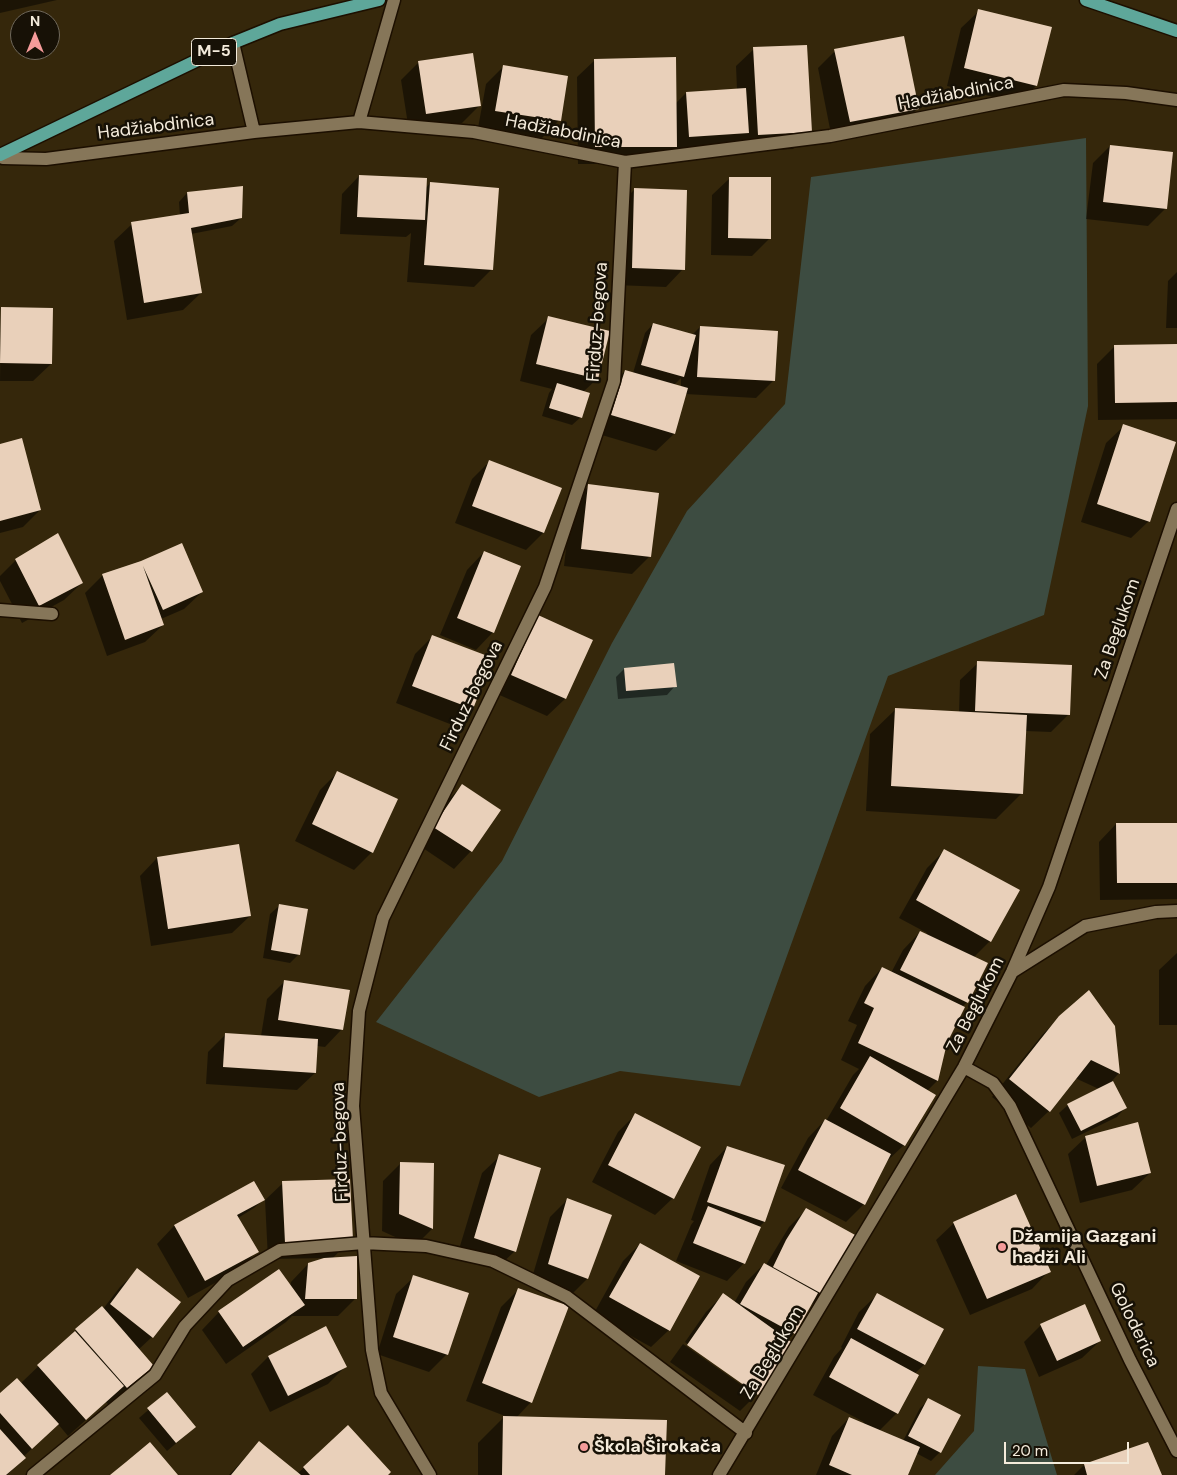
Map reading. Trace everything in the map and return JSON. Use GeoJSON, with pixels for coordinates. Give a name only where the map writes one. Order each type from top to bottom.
{"type":"FeatureCollection","features":[{"type":"Feature","properties":{"kind":"main road","name":"M-5"},"geometry":{"type":"LineString","coordinates":[[0,156],[58,126],[233,43],[280,24],[379,0]]}},
{"type":"Feature","properties":{"kind":"main road"},"geometry":{"type":"LineString","coordinates":[[1086,0],[1177,31]]}},
{"type":"Feature","properties":{"kind":"street"},"geometry":{"type":"LineString","coordinates":[[359,122],[394,0]]}},
{"type":"Feature","properties":{"kind":"street"},"geometry":{"type":"LineString","coordinates":[[233,43],[254,132]]}},
{"type":"Feature","properties":{"kind":"street","name":"Hadžiabdinica"},"geometry":{"type":"LineString","coordinates":[[0,156],[3,158],[46,158],[254,132],[359,122],[474,132],[625,162],[830,136],[1064,90],[1126,92],[1177,100]]}},
{"type":"Feature","properties":{"kind":"street","name":"Firduz-begova"},"geometry":{"type":"LineString","coordinates":[[430,1475],[381,1392],[372,1350],[362,1242],[353,1106],[359,1011],[383,918],[546,587],[614,381],[625,162]]}},
{"type":"Feature","properties":{"kind":"street","name":"Za Beglukom"},"geometry":{"type":"LineString","coordinates":[[719,1475],[746,1433],[964,1067],[1012,972],[1049,887],[1177,509]]}},
{"type":"Feature","properties":{"kind":"street"},"geometry":{"type":"LineString","coordinates":[[0,610],[52,614]]}},
{"type":"Feature","properties":{"kind":"street"},"geometry":{"type":"LineString","coordinates":[[1012,972],[1085,926],[1156,912],[1177,910]]}},
{"type":"Feature","properties":{"kind":"street","name":"Goloderica"},"geometry":{"type":"LineString","coordinates":[[964,1067],[993,1084],[1010,1106],[1130,1360],[1177,1451]]}},
{"type":"Feature","properties":{"kind":"street"},"geometry":{"type":"LineString","coordinates":[[32,1475],[154,1375],[185,1326],[228,1280],[280,1250],[362,1242],[426,1246],[493,1261],[567,1297],[746,1433]]}},
{"type":"Feature","properties":{"kind":"green space"},"geometry":{"type":"Polygon","coordinates":[[[1086,138],[1088,406],[1044,615],[888,676],[740,1086],[620,1071],[539,1097],[376,1022],[502,861],[612,643],[687,511],[785,404],[811,177],[1086,138]]]}},
{"type":"Feature","properties":{"kind":"green space"},"geometry":{"type":"Polygon","coordinates":[[[978,1366],[1025,1369],[1057,1475],[935,1475],[974,1431],[978,1366]]]}},
{"type":"Feature","properties":{"kind":"building"},"geometry":{"type":"Polygon","coordinates":[[[978,9],[1052,27],[1037,86],[964,68],[978,9]]]}},
{"type":"Feature","properties":{"kind":"building"},"geometry":{"type":"Polygon","coordinates":[[[904,36],[919,109],[850,122],[834,49],[904,36]]]}},
{"type":"Feature","properties":{"kind":"building"},"geometry":{"type":"Polygon","coordinates":[[[807,45],[812,132],[758,135],[753,47],[807,45]]]}},
{"type":"Feature","properties":{"kind":"building"},"geometry":{"type":"Polygon","coordinates":[[[473,53],[481,106],[426,114],[418,61],[473,53]]]}},
{"type":"Feature","properties":{"kind":"building"},"geometry":{"type":"Polygon","coordinates":[[[676,57],[677,147],[595,147],[594,59],[676,57]]]}},
{"type":"Feature","properties":{"kind":"building"},"geometry":{"type":"Polygon","coordinates":[[[503,65],[568,76],[561,121],[495,111],[503,65]]]}},
{"type":"Feature","properties":{"kind":"building"},"geometry":{"type":"Polygon","coordinates":[[[746,88],[749,133],[689,137],[686,92],[746,88]]]}},
{"type":"Feature","properties":{"kind":"building"},"geometry":{"type":"Polygon","coordinates":[[[1110,145],[1173,152],[1167,209],[1103,202],[1110,145]]]}},
{"type":"Feature","properties":{"kind":"building"},"geometry":{"type":"Polygon","coordinates":[[[359,175],[427,178],[425,220],[357,217],[359,175]]]}},
{"type":"Feature","properties":{"kind":"building"},"geometry":{"type":"Polygon","coordinates":[[[729,177],[771,177],[771,239],[728,238],[729,177]]]}},
{"type":"Feature","properties":{"kind":"building"},"geometry":{"type":"Polygon","coordinates":[[[430,182],[499,188],[493,270],[424,265],[430,182]]]}},
{"type":"Feature","properties":{"kind":"building"},"geometry":{"type":"Polygon","coordinates":[[[243,186],[242,218],[191,228],[202,293],[144,303],[131,222],[189,213],[187,192],[243,186]]]}},
{"type":"Feature","properties":{"kind":"building"},"geometry":{"type":"Polygon","coordinates":[[[634,188],[687,190],[685,270],[632,268],[634,188]]]}},
{"type":"Feature","properties":{"kind":"building"},"geometry":{"type":"Polygon","coordinates":[[[1,307],[53,308],[52,364],[0,363],[1,307]]]}},
{"type":"Feature","properties":{"kind":"building"},"geometry":{"type":"Polygon","coordinates":[[[548,316],[610,331],[598,379],[536,364],[548,316]]]}},
{"type":"Feature","properties":{"kind":"building"},"geometry":{"type":"Polygon","coordinates":[[[653,323],[696,335],[684,377],[641,365],[653,323]]]}},
{"type":"Feature","properties":{"kind":"building"},"geometry":{"type":"Polygon","coordinates":[[[700,326],[778,331],[775,381],[697,377],[700,326]]]}},
{"type":"Feature","properties":{"kind":"building"},"geometry":{"type":"Polygon","coordinates":[[[1177,344],[1177,402],[1115,403],[1114,345],[1177,344]]]}},
{"type":"Feature","properties":{"kind":"building"},"geometry":{"type":"Polygon","coordinates":[[[625,370],[688,388],[675,434],[611,415],[625,370]]]}},
{"type":"Feature","properties":{"kind":"building"},"geometry":{"type":"Polygon","coordinates":[[[557,383],[590,393],[582,418],[549,408],[557,383]]]}},
{"type":"Feature","properties":{"kind":"building"},"geometry":{"type":"Polygon","coordinates":[[[1123,424],[1176,442],[1150,522],[1097,504],[1123,424]]]}},
{"type":"Feature","properties":{"kind":"building"},"geometry":{"type":"Polygon","coordinates":[[[22,438],[41,510],[0,521],[0,444],[22,438]]]}},
{"type":"Feature","properties":{"kind":"building"},"geometry":{"type":"Polygon","coordinates":[[[489,460],[562,488],[544,533],[472,506],[489,460]]]}},
{"type":"Feature","properties":{"kind":"building"},"geometry":{"type":"Polygon","coordinates":[[[588,484],[659,493],[651,557],[581,549],[588,484]]]}},
{"type":"Feature","properties":{"kind":"building"},"geometry":{"type":"Polygon","coordinates":[[[58,533],[83,583],[39,606],[15,559],[58,533]]]}},
{"type":"Feature","properties":{"kind":"building"},"geometry":{"type":"Polygon","coordinates":[[[182,543],[203,592],[163,610],[143,566],[164,625],[125,640],[102,574],[141,561],[182,543]]]}},
{"type":"Feature","properties":{"kind":"building"},"geometry":{"type":"Polygon","coordinates":[[[484,551],[521,566],[494,633],[457,618],[484,551]]]}},
{"type":"Feature","properties":{"kind":"building"},"geometry":{"type":"Polygon","coordinates":[[[538,615],[593,640],[566,699],[511,675],[538,615]]]}},
{"type":"Feature","properties":{"kind":"building"},"geometry":{"type":"Polygon","coordinates":[[[432,635],[493,658],[473,709],[412,686],[432,635]]]}},
{"type":"Feature","properties":{"kind":"building"},"geometry":{"type":"Polygon","coordinates":[[[977,661],[1072,665],[1070,715],[975,711],[977,661]]]}},
{"type":"Feature","properties":{"kind":"building"},"geometry":{"type":"Polygon","coordinates":[[[674,663],[677,687],[626,691],[624,668],[674,663]]]}},
{"type":"Feature","properties":{"kind":"building"},"geometry":{"type":"Polygon","coordinates":[[[895,708],[1027,715],[1023,794],[891,786],[895,708]]]}},
{"type":"Feature","properties":{"kind":"building"},"geometry":{"type":"Polygon","coordinates":[[[337,771],[398,799],[373,853],[312,824],[337,771]]]}},
{"type":"Feature","properties":{"kind":"building"},"geometry":{"type":"Polygon","coordinates":[[[462,784],[501,810],[472,852],[433,827],[462,784]]]}},
{"type":"Feature","properties":{"kind":"building"},"geometry":{"type":"Polygon","coordinates":[[[1116,823],[1177,823],[1177,883],[1117,883],[1116,823]]]}},
{"type":"Feature","properties":{"kind":"building"},"geometry":{"type":"Polygon","coordinates":[[[239,844],[251,916],[168,929],[157,857],[239,844]]]}},
{"type":"Feature","properties":{"kind":"building"},"geometry":{"type":"Polygon","coordinates":[[[944,849],[1020,890],[991,942],[916,900],[944,849]]]}},
{"type":"Feature","properties":{"kind":"building"},"geometry":{"type":"Polygon","coordinates":[[[279,904],[308,909],[300,955],[271,950],[279,904]]]}},
{"type":"Feature","properties":{"kind":"building"},"geometry":{"type":"Polygon","coordinates":[[[920,931],[988,963],[968,1003],[900,970],[920,931]]]}},
{"type":"Feature","properties":{"kind":"building"},"geometry":{"type":"Polygon","coordinates":[[[882,967],[965,1007],[947,1043],[938,1081],[858,1043],[874,1008],[864,1003],[882,967]]]}},
{"type":"Feature","properties":{"kind":"building"},"geometry":{"type":"Polygon","coordinates":[[[284,980],[350,990],[343,1030],[278,1020],[284,980]]]}},
{"type":"Feature","properties":{"kind":"building"},"geometry":{"type":"Polygon","coordinates":[[[1089,990],[1115,1026],[1120,1074],[1091,1060],[1050,1112],[1009,1079],[1059,1016],[1089,990]]]}},
{"type":"Feature","properties":{"kind":"building"},"geometry":{"type":"Polygon","coordinates":[[[225,1033],[318,1039],[316,1073],[223,1067],[225,1033]]]}},
{"type":"Feature","properties":{"kind":"building"},"geometry":{"type":"Polygon","coordinates":[[[870,1056],[936,1095],[905,1146],[840,1108],[870,1056]]]}},
{"type":"Feature","properties":{"kind":"building"},"geometry":{"type":"Polygon","coordinates":[[[1113,1081],[1127,1108],[1081,1131],[1067,1104],[1113,1081]]]}},
{"type":"Feature","properties":{"kind":"building"},"geometry":{"type":"Polygon","coordinates":[[[635,1113],[701,1147],[674,1199],[608,1165],[635,1113]]]}},
{"type":"Feature","properties":{"kind":"building"},"geometry":{"type":"Polygon","coordinates":[[[825,1119],[891,1154],[865,1205],[798,1170],[825,1119]]]}},
{"type":"Feature","properties":{"kind":"building"},"geometry":{"type":"Polygon","coordinates":[[[1138,1122],[1151,1173],[1097,1186],[1085,1136],[1138,1122]]]}},
{"type":"Feature","properties":{"kind":"building"},"geometry":{"type":"Polygon","coordinates":[[[727,1146],[785,1165],[765,1222],[707,1202],[727,1146]]]}},
{"type":"Feature","properties":{"kind":"building"},"geometry":{"type":"Polygon","coordinates":[[[499,1154],[541,1168],[516,1252],[474,1238],[499,1154]]]}},
{"type":"Feature","properties":{"kind":"building"},"geometry":{"type":"Polygon","coordinates":[[[400,1162],[434,1163],[433,1229],[399,1214],[400,1162]]]}},
{"type":"Feature","properties":{"kind":"building"},"geometry":{"type":"Polygon","coordinates":[[[350,1179],[353,1240],[285,1243],[282,1181],[350,1179]]]}},
{"type":"Feature","properties":{"kind":"building"},"geometry":{"type":"Polygon","coordinates":[[[254,1181],[265,1200],[237,1215],[259,1252],[205,1281],[174,1225],[254,1181]]]}},
{"type":"Feature","properties":{"kind":"building","name":"Džamija Gazgani hadži Ali"},"geometry":{"type":"Polygon","coordinates":[[[1016,1194],[1051,1272],[987,1299],[953,1222],[1016,1194]]]}},
{"type":"Feature","properties":{"kind":"building"},"geometry":{"type":"Polygon","coordinates":[[[567,1198],[612,1215],[588,1279],[548,1264],[567,1198]]]}},
{"type":"Feature","properties":{"kind":"building"},"geometry":{"type":"Polygon","coordinates":[[[708,1206],[761,1227],[745,1264],[693,1243],[708,1206]]]}},
{"type":"Feature","properties":{"kind":"building"},"geometry":{"type":"Polygon","coordinates":[[[806,1208],[857,1236],[824,1295],[773,1267],[786,1240],[806,1208]]]}},
{"type":"Feature","properties":{"kind":"building"},"geometry":{"type":"Polygon","coordinates":[[[640,1243],[700,1276],[670,1331],[609,1297],[640,1243]]]}},
{"type":"Feature","properties":{"kind":"building"},"geometry":{"type":"Polygon","coordinates":[[[357,1256],[357,1299],[305,1299],[308,1263],[324,1258],[357,1256]]]}},
{"type":"Feature","properties":{"kind":"building"},"geometry":{"type":"Polygon","coordinates":[[[764,1263],[818,1293],[795,1334],[740,1304],[764,1263]]]}},
{"type":"Feature","properties":{"kind":"building"},"geometry":{"type":"Polygon","coordinates":[[[137,1268],[181,1302],[153,1338],[110,1304],[137,1268]]]}},
{"type":"Feature","properties":{"kind":"building"},"geometry":{"type":"Polygon","coordinates":[[[279,1269],[305,1305],[243,1347],[218,1311],[279,1269]]]}},
{"type":"Feature","properties":{"kind":"building"},"geometry":{"type":"Polygon","coordinates":[[[413,1275],[469,1293],[448,1355],[393,1337],[413,1275]]]}},
{"type":"Feature","properties":{"kind":"building"},"geometry":{"type":"Polygon","coordinates":[[[518,1288],[569,1306],[532,1403],[482,1383],[518,1288]]]}},
{"type":"Feature","properties":{"kind":"building"},"geometry":{"type":"Polygon","coordinates":[[[723,1293],[794,1344],[758,1395],[687,1345],[723,1293]]]}},
{"type":"Feature","properties":{"kind":"building"},"geometry":{"type":"Polygon","coordinates":[[[877,1293],[944,1329],[925,1365],[857,1329],[877,1293]]]}},
{"type":"Feature","properties":{"kind":"building"},"geometry":{"type":"Polygon","coordinates":[[[1085,1304],[1101,1341],[1057,1361],[1040,1324],[1085,1304]]]}},
{"type":"Feature","properties":{"kind":"building"},"geometry":{"type":"Polygon","coordinates":[[[102,1306],[154,1366],[127,1388],[75,1329],[102,1306]]]}},
{"type":"Feature","properties":{"kind":"building"},"geometry":{"type":"Polygon","coordinates":[[[326,1326],[347,1367],[288,1396],[268,1356],[326,1326]]]}},
{"type":"Feature","properties":{"kind":"building"},"geometry":{"type":"Polygon","coordinates":[[[75,1331],[124,1386],[86,1420],[37,1365],[75,1331]]]}},
{"type":"Feature","properties":{"kind":"building"},"geometry":{"type":"Polygon","coordinates":[[[851,1338],[919,1375],[898,1414],[829,1377],[851,1338]]]}},
{"type":"Feature","properties":{"kind":"building"},"geometry":{"type":"Polygon","coordinates":[[[17,1378],[59,1424],[32,1449],[0,1413],[0,1393],[17,1378]]]}},
{"type":"Feature","properties":{"kind":"building"},"geometry":{"type":"Polygon","coordinates":[[[167,1392],[196,1427],[176,1443],[147,1408],[167,1392]]]}},
{"type":"Feature","properties":{"kind":"building"},"geometry":{"type":"Polygon","coordinates":[[[928,1398],[961,1415],[941,1453],[908,1436],[928,1398]]]}},
{"type":"Feature","properties":{"kind":"building","name":"Škola Širokača"},"geometry":{"type":"Polygon","coordinates":[[[503,1416],[667,1420],[665,1475],[502,1475],[503,1416]]]}},
{"type":"Feature","properties":{"kind":"building"},"geometry":{"type":"Polygon","coordinates":[[[849,1417],[920,1447],[908,1475],[852,1475],[829,1465],[849,1417]]]}},
{"type":"Feature","properties":{"kind":"building"},"geometry":{"type":"Polygon","coordinates":[[[348,1425],[391,1472],[388,1475],[310,1475],[303,1467],[348,1425]]]}},
{"type":"Feature","properties":{"kind":"building"},"geometry":{"type":"Polygon","coordinates":[[[0,1429],[26,1458],[6,1475],[0,1475],[0,1429]]]}},
{"type":"Feature","properties":{"kind":"building"},"geometry":{"type":"Polygon","coordinates":[[[259,1441],[301,1475],[231,1475],[259,1441]]]}},
{"type":"Feature","properties":{"kind":"building"},"geometry":{"type":"Polygon","coordinates":[[[150,1442],[178,1475],[110,1475],[126,1462],[150,1442]]]}},
{"type":"Feature","properties":{"kind":"building"},"geometry":{"type":"Polygon","coordinates":[[[1148,1442],[1162,1475],[1087,1475],[1084,1464],[1148,1442]]]}},
{"type":"Feature","properties":{"kind":"place","name":"Džamija Gazgani hadži Ali"},"geometry":{"type":"Point","coordinates":[1002,1247]}},
{"type":"Feature","properties":{"kind":"place","name":"Škola Širokača"},"geometry":{"type":"Point","coordinates":[584,1447]}}]}
